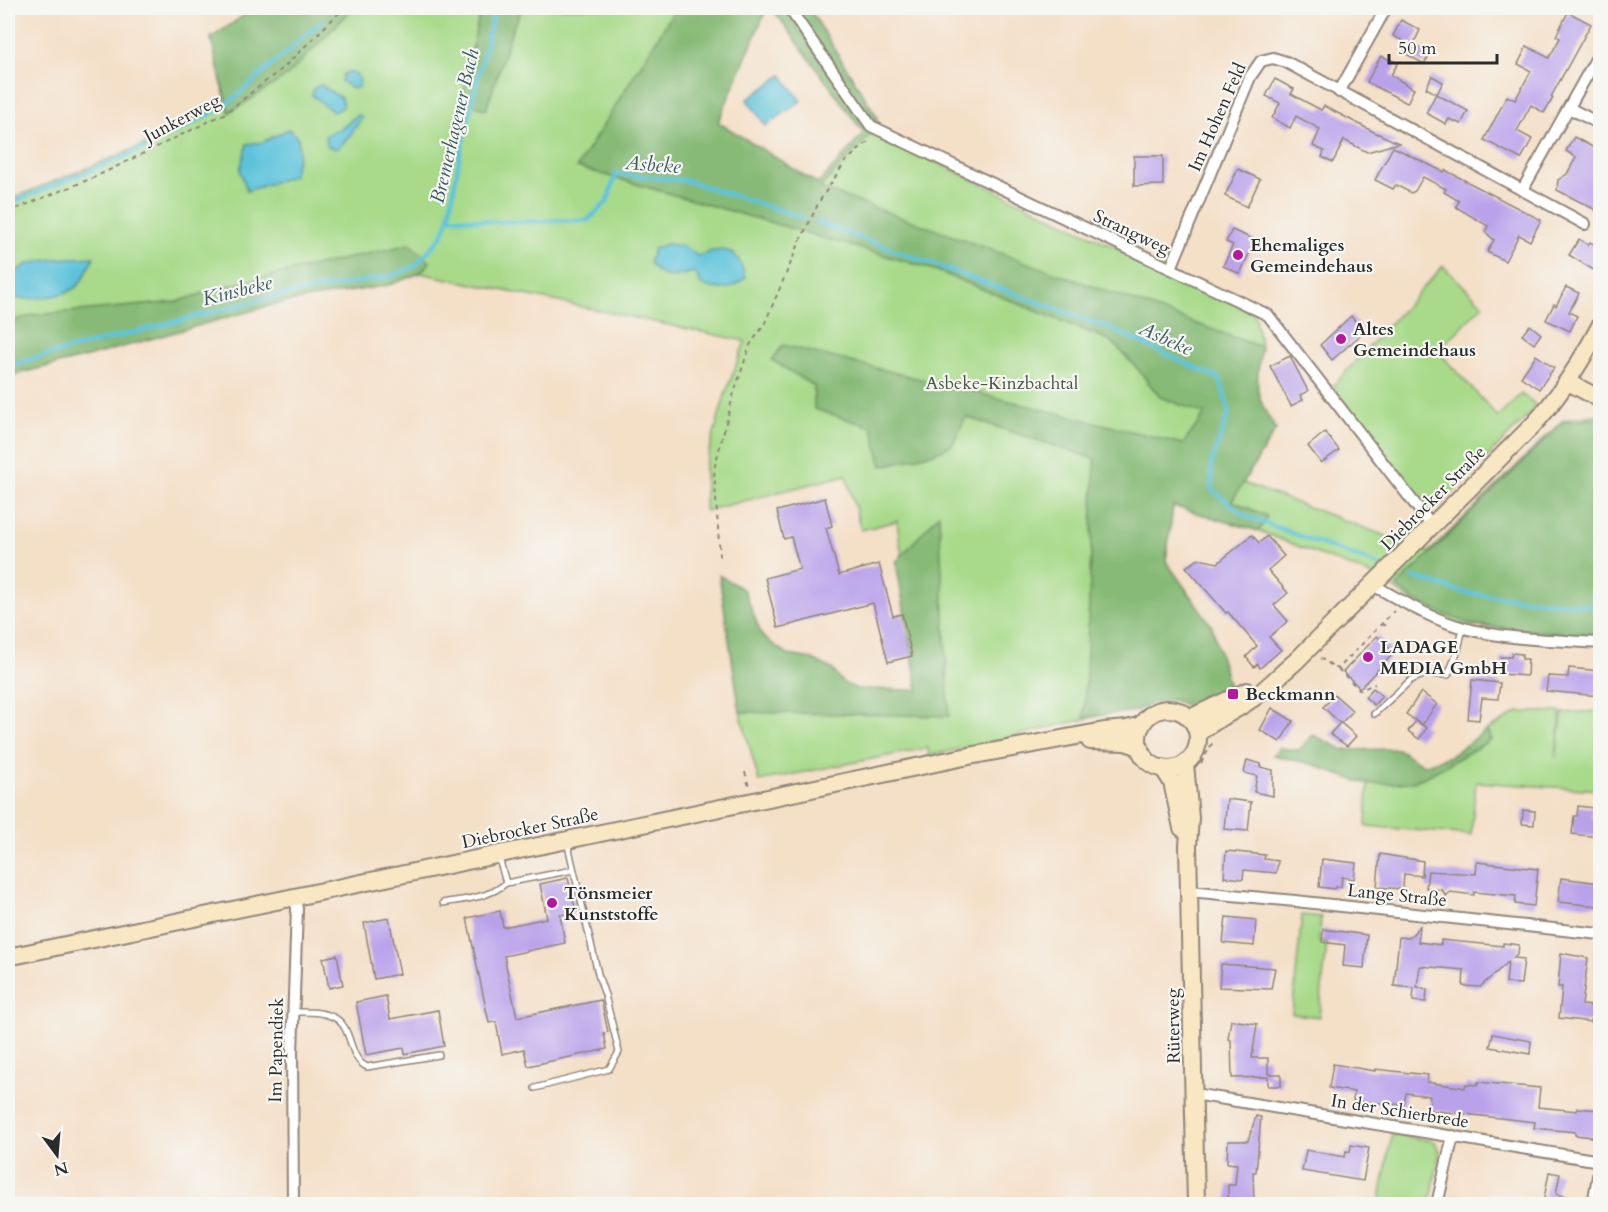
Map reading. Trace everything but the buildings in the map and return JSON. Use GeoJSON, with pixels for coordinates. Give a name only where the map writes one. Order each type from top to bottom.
{"type":"FeatureCollection","features":[{"type":"Feature","properties":{"kind":"main road","name":"Diebrocker Straße"},"geometry":{"type":"LineString","coordinates":[[1198,733],[1212,721],[1259,694],[1272,680],[1295,662],[1533,425],[1568,382],[1600,326]]}},
{"type":"Feature","properties":{"kind":"main road"},"geometry":{"type":"LineString","coordinates":[[1568,382],[1600,399]]}},
{"type":"Feature","properties":{"kind":"main road","name":"Diebrocker Straße"},"geometry":{"type":"LineString","coordinates":[[1190,717],[1272,680]]}},
{"type":"Feature","properties":{"kind":"main road"},"geometry":{"type":"LineString","coordinates":[[1170,709],[1180,711],[1190,717],[1198,733],[1198,745],[1185,771],[1163,768],[1144,757],[1139,735],[1142,725],[1149,716],[1159,710],[1170,709]]}},
{"type":"Feature","properties":{"kind":"main road","name":"Diebrocker Straße"},"geometry":{"type":"LineString","coordinates":[[8,957],[964,757],[1142,725]]}},
{"type":"Feature","properties":{"kind":"main road","name":"Diebrocker Straße"},"geometry":{"type":"LineString","coordinates":[[1061,740],[1125,742],[1140,747]]}},
{"type":"Feature","properties":{"kind":"main road","name":"Rüterweg"},"geometry":{"type":"LineString","coordinates":[[1163,768],[1172,782],[1179,819],[1188,846]]}},
{"type":"Feature","properties":{"kind":"main road","name":"Rüterweg"},"geometry":{"type":"LineString","coordinates":[[1185,771],[1190,818],[1188,846],[1196,1204]]}},
{"type":"Feature","properties":{"kind":"street","name":"Strangweg"},"geometry":{"type":"LineString","coordinates":[[789,8],[871,126],[880,132],[1268,315],[1432,526]]}},
{"type":"Feature","properties":{"kind":"street"},"geometry":{"type":"LineString","coordinates":[[1339,92],[1386,8]]}},
{"type":"Feature","properties":{"kind":"street"},"geometry":{"type":"LineString","coordinates":[[1523,189],[1600,52]]}},
{"type":"Feature","properties":{"kind":"street","name":"Im Hohen Feld"},"geometry":{"type":"LineString","coordinates":[[1171,268],[1250,77],[1261,61],[1274,58],[1286,62],[1585,224]]}},
{"type":"Feature","properties":{"kind":"street"},"geometry":{"type":"LineString","coordinates":[[1569,108],[1600,124]]}},
{"type":"Feature","properties":{"kind":"street"},"geometry":{"type":"LineString","coordinates":[[1373,585],[1402,603],[1463,628],[1500,635],[1600,643]]}},
{"type":"Feature","properties":{"kind":"street","name":"Lange Straße"},"geometry":{"type":"LineString","coordinates":[[1189,891],[1600,934]]}},
{"type":"Feature","properties":{"kind":"street","name":"Im Papendiek"},"geometry":{"type":"LineString","coordinates":[[293,1204],[293,1012],[297,909],[295,896]]}},
{"type":"Feature","properties":{"kind":"street","name":"In der Schierbrede"},"geometry":{"type":"LineString","coordinates":[[1194,1094],[1600,1161]]}},
{"type":"Feature","properties":{"kind":"street"},"geometry":{"type":"LineString","coordinates":[[1437,1204],[1453,1136]]}},
{"type":"Feature","properties":{"kind":"street"},"geometry":{"type":"LineString","coordinates":[[1593,1204],[1600,1166]]}},
{"type":"Feature","properties":{"kind":"lane"},"geometry":{"type":"LineString","coordinates":[[1374,714],[1411,680],[1426,674],[1448,675],[1458,650],[1463,628]]}},
{"type":"Feature","properties":{"kind":"lane"},"geometry":{"type":"LineString","coordinates":[[535,1088],[609,1069],[618,1052],[566,840]]}},
{"type":"Feature","properties":{"kind":"lane"},"geometry":{"type":"LineString","coordinates":[[498,854],[506,883]]}},
{"type":"Feature","properties":{"kind":"lane"},"geometry":{"type":"LineString","coordinates":[[443,903],[490,894],[498,891],[506,883],[573,870]]}},
{"type":"Feature","properties":{"kind":"lane"},"geometry":{"type":"LineString","coordinates":[[293,1012],[318,1013],[333,1017],[340,1022],[360,1064],[368,1067],[439,1055]]}},
{"type":"Feature","properties":{"kind":"path","name":"Junkerweg"},"geometry":{"type":"LineString","coordinates":[[8,212],[95,177],[224,114],[284,67],[344,8]]}},
{"type":"Feature","properties":{"kind":"path"},"geometry":{"type":"LineString","coordinates":[[720,557],[714,469],[733,396],[750,345],[764,326],[819,202],[845,162],[880,132]]}},
{"type":"Feature","properties":{"kind":"path"},"geometry":{"type":"LineString","coordinates":[[1338,669],[1402,603]]}},
{"type":"Feature","properties":{"kind":"path"},"geometry":{"type":"LineString","coordinates":[[1381,624],[1389,627]]}},
{"type":"Feature","properties":{"kind":"path"},"geometry":{"type":"LineString","coordinates":[[1320,658],[1338,669],[1360,690],[1375,684]]}},
{"type":"Feature","properties":{"kind":"path"},"geometry":{"type":"LineString","coordinates":[[1185,771],[1197,777],[1198,770],[1218,734]]}},
{"type":"Feature","properties":{"kind":"green space","name":"Asbeke-Kinzbachtal"},"geometry":{"type":"Polygon","coordinates":[[[255,8],[765,8],[714,124],[819,187],[873,132],[1254,313],[1261,347],[1165,313],[1250,414],[1276,429],[1243,483],[1429,552],[1563,420],[1600,414],[1600,639],[1438,623],[1391,585],[1369,574],[1259,531],[1173,506],[1164,575],[1196,693],[929,756],[928,748],[759,781],[740,712],[924,715],[897,521],[861,530],[846,475],[705,511],[705,466],[724,398],[745,341],[420,273],[389,285],[275,304],[8,377],[8,200],[139,147],[226,102],[211,38],[255,8]]]}},
{"type":"Feature","properties":{"kind":"green space"},"geometry":{"type":"Polygon","coordinates":[[[255,8],[353,8],[288,75],[229,113],[211,38],[255,8]]]}},
{"type":"Feature","properties":{"kind":"green space"},"geometry":{"type":"Polygon","coordinates":[[[482,8],[523,8],[513,27],[486,110],[462,100],[482,8]]]}},
{"type":"Feature","properties":{"kind":"green space"},"geometry":{"type":"Polygon","coordinates":[[[676,8],[767,8],[718,122],[818,184],[864,133],[772,8],[809,8],[877,117],[877,127],[820,188],[1261,347],[1258,390],[1263,407],[1276,429],[1232,501],[1267,516],[1259,531],[1173,506],[1166,561],[1212,626],[1231,694],[1195,709],[1173,700],[1151,704],[1136,711],[1084,717],[1095,459],[966,417],[952,445],[934,453],[882,466],[872,427],[814,409],[814,386],[772,360],[783,345],[1183,444],[1205,414],[1160,397],[1111,341],[935,270],[577,167],[676,8]]]}},
{"type":"Feature","properties":{"kind":"green space"},"geometry":{"type":"Polygon","coordinates":[[[410,244],[430,262],[420,273],[389,285],[275,304],[8,377],[8,322],[34,315],[176,302],[226,286],[410,244]]]}},
{"type":"Feature","properties":{"kind":"green space"},"geometry":{"type":"Polygon","coordinates":[[[1443,266],[1483,305],[1438,351],[1498,417],[1521,394],[1536,405],[1438,507],[1429,510],[1332,387],[1443,266]]]}},
{"type":"Feature","properties":{"kind":"green space"},"geometry":{"type":"Polygon","coordinates":[[[1600,418],[1600,636],[1474,625],[1414,600],[1397,586],[1563,422],[1600,418]]]}},
{"type":"Feature","properties":{"kind":"green space"},"geometry":{"type":"Polygon","coordinates":[[[939,514],[949,716],[740,712],[719,575],[744,590],[762,636],[788,655],[813,659],[832,669],[843,683],[857,689],[918,690],[896,562],[939,514]]]}},
{"type":"Feature","properties":{"kind":"green space"},"geometry":{"type":"Polygon","coordinates":[[[1600,711],[1600,790],[1476,782],[1471,835],[1366,826],[1368,784],[1413,782],[1491,740],[1487,730],[1518,712],[1561,712],[1556,758],[1563,713],[1600,711]]]}},
{"type":"Feature","properties":{"kind":"green space"},"geometry":{"type":"Polygon","coordinates":[[[1487,730],[1491,740],[1413,782],[1368,784],[1315,765],[1273,755],[1279,748],[1299,750],[1313,735],[1344,750],[1398,749],[1423,765],[1450,756],[1487,730]]]}},
{"type":"Feature","properties":{"kind":"green space"},"geometry":{"type":"Polygon","coordinates":[[[1302,915],[1321,917],[1319,942],[1327,943],[1319,1017],[1292,1014],[1302,915]]]}},
{"type":"Feature","properties":{"kind":"green space"},"geometry":{"type":"Polygon","coordinates":[[[1392,1134],[1434,1141],[1440,1151],[1430,1204],[1379,1204],[1392,1134]]]}},
{"type":"Feature","properties":{"kind":"water"},"geometry":{"type":"Polygon","coordinates":[[[348,72],[356,74],[360,81],[359,87],[352,89],[341,81],[343,74],[348,72]]]}},
{"type":"Feature","properties":{"kind":"water"},"geometry":{"type":"Polygon","coordinates":[[[782,75],[801,101],[766,126],[747,100],[782,75]]]}},
{"type":"Feature","properties":{"kind":"water"},"geometry":{"type":"Polygon","coordinates":[[[321,85],[341,98],[343,106],[339,110],[333,112],[312,95],[314,88],[321,85]]]}},
{"type":"Feature","properties":{"kind":"water"},"geometry":{"type":"Polygon","coordinates":[[[359,115],[362,117],[344,142],[336,149],[327,146],[325,136],[345,126],[359,115]]]}},
{"type":"Feature","properties":{"kind":"water"},"geometry":{"type":"Polygon","coordinates":[[[289,129],[298,138],[299,153],[293,176],[247,191],[240,170],[247,144],[263,142],[289,129]]]}},
{"type":"Feature","properties":{"kind":"water"},"geometry":{"type":"Polygon","coordinates":[[[666,244],[683,246],[698,256],[723,250],[729,252],[739,260],[745,278],[734,286],[720,289],[701,285],[695,272],[664,276],[649,262],[654,249],[666,244]]]}},
{"type":"Feature","properties":{"kind":"water"},"geometry":{"type":"Polygon","coordinates":[[[94,257],[80,283],[67,292],[28,299],[12,298],[8,293],[8,278],[27,264],[54,259],[94,257]]]}},
{"type":"Feature","properties":{"kind":"waterway","name":"Kinsbeke"},"geometry":{"type":"LineString","coordinates":[[8,365],[271,297],[392,276],[415,266],[442,236],[449,217],[460,153],[493,15],[497,8]]}},
{"type":"Feature","properties":{"kind":"waterway"},"geometry":{"type":"LineString","coordinates":[[8,204],[138,151],[214,112],[233,99],[322,21]]}},
{"type":"Feature","properties":{"kind":"waterway","name":"Asbeke"},"geometry":{"type":"LineString","coordinates":[[449,217],[498,222],[588,220],[607,202],[616,174],[688,181],[804,218]]}},
{"type":"Feature","properties":{"kind":"waterway","name":"Asbeke"},"geometry":{"type":"LineString","coordinates":[[817,222],[1109,328],[1220,379],[1229,412],[1211,464],[1212,490],[1246,516],[1379,565]]}},
{"type":"Feature","properties":{"kind":"waterway","name":"Asbeke"},"geometry":{"type":"LineString","coordinates":[[1414,577],[1465,593],[1600,607]]}},
{"type":"Feature","properties":{"kind":"place","name":"Ehemaliges Gemeindehaus"},"geometry":{"type":"Point","coordinates":[1238,255]}},
{"type":"Feature","properties":{"kind":"place","name":"Altes Gemeindehaus"},"geometry":{"type":"Point","coordinates":[1341,339]}},
{"type":"Feature","properties":{"kind":"place","name":"LADAGE MEDIA GmbH"},"geometry":{"type":"Point","coordinates":[1368,657]}},
{"type":"Feature","properties":{"kind":"place","name":"Beckmann"},"geometry":{"type":"Point","coordinates":[1233,694]}},
{"type":"Feature","properties":{"kind":"place","name":"Tönsmeier Kunststoffe"},"geometry":{"type":"Point","coordinates":[552,903]}},
{"type":"Feature","properties":{"kind":"water label","name":"Bremerhagener Bach"},"geometry":{"type":"Point","coordinates":[454,126]}}]}
